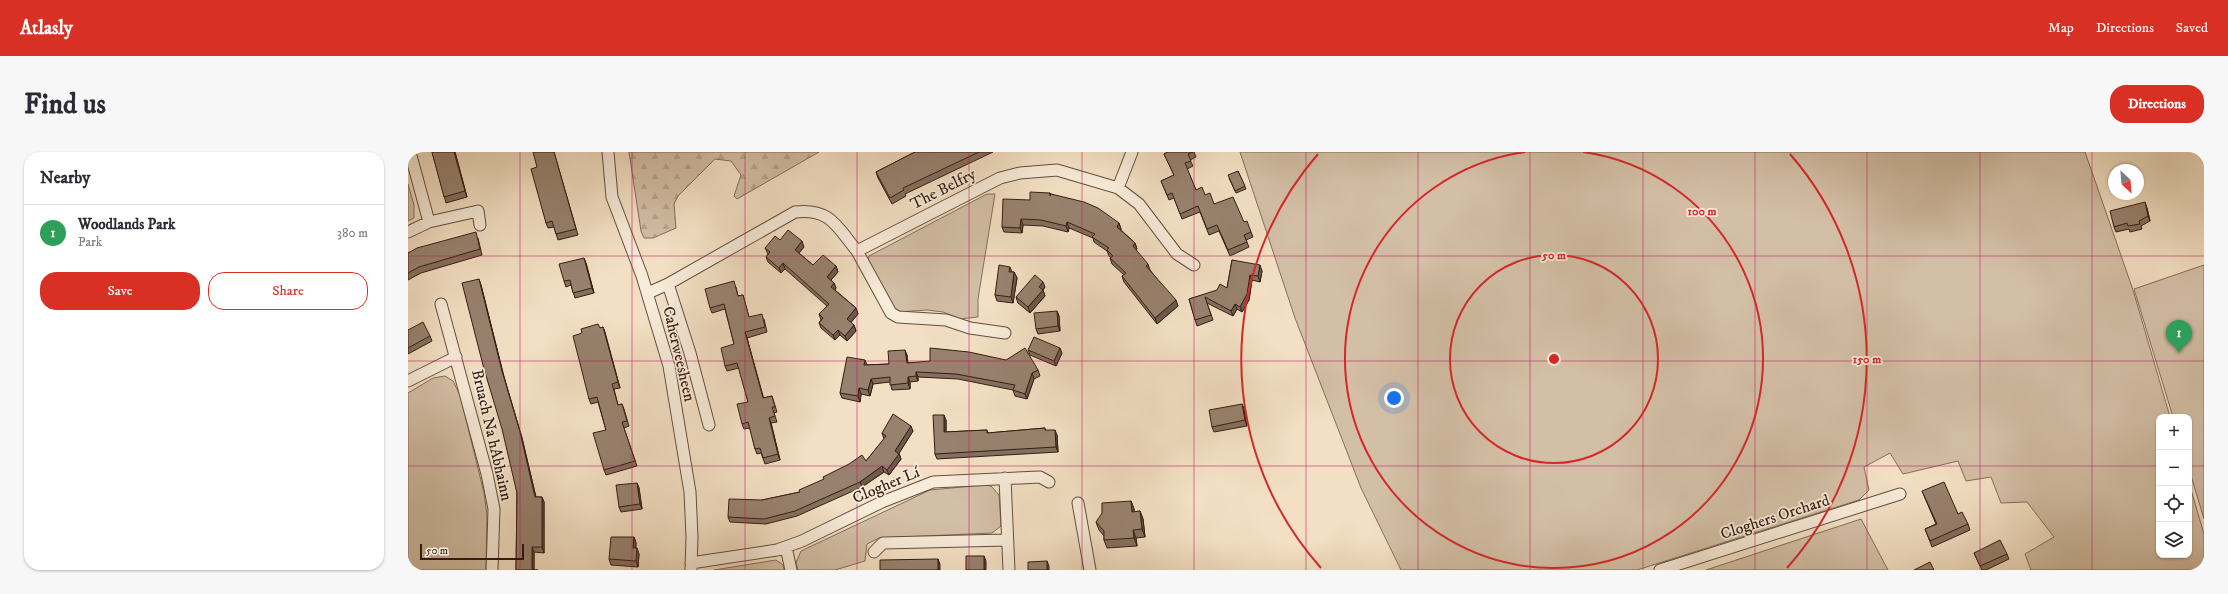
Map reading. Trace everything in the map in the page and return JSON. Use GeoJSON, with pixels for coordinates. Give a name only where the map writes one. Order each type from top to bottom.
{"type":"FeatureCollection","features":[{"type":"Feature","properties":{"kind":"street"},"geometry":{"type":"LineString","coordinates":[[410,152],[429,222]]}},
{"type":"Feature","properties":{"kind":"street","name":"Caherweesheen"},"geometry":{"type":"LineString","coordinates":[[608,152],[612,197],[648,293],[669,366],[690,492],[691,566]]}},
{"type":"Feature","properties":{"kind":"street"},"geometry":{"type":"LineString","coordinates":[[1118,188],[1132,152]]}},
{"type":"Feature","properties":{"kind":"street","name":"The Belfry"},"geometry":{"type":"LineString","coordinates":[[857,251],[1000,178],[1020,172],[1057,170],[1118,188],[1139,204],[1177,254],[1194,265]]}},
{"type":"Feature","properties":{"kind":"street"},"geometry":{"type":"LineString","coordinates":[[408,232],[429,222],[478,211],[480,225]]}},
{"type":"Feature","properties":{"kind":"street"},"geometry":{"type":"LineString","coordinates":[[648,293],[668,284],[796,212],[810,211],[823,214],[834,223],[857,251],[892,314],[898,317],[946,320],[970,328],[1005,333]]}},
{"type":"Feature","properties":{"kind":"street"},"geometry":{"type":"LineString","coordinates":[[668,284],[690,353],[709,425]]}},
{"type":"Feature","properties":{"kind":"street","name":"Bruach Na hAbhainn"},"geometry":{"type":"LineString","coordinates":[[441,304],[487,474],[494,509],[492,570]]}},
{"type":"Feature","properties":{"kind":"street","name":"Bruach Na hAbhainn"},"geometry":{"type":"LineString","coordinates":[[408,381],[456,356]]}},
{"type":"Feature","properties":{"kind":"street","name":"Clogher Lí"},"geometry":{"type":"LineString","coordinates":[[691,566],[786,547],[802,541],[882,502],[933,482],[1040,477],[1049,482]]}},
{"type":"Feature","properties":{"kind":"street"},"geometry":{"type":"LineString","coordinates":[[1006,478],[1009,570]]}},
{"type":"Feature","properties":{"kind":"street","name":"Cloghers Orchard"},"geometry":{"type":"LineString","coordinates":[[1660,570],[1900,494]]}},
{"type":"Feature","properties":{"kind":"street"},"geometry":{"type":"LineString","coordinates":[[1078,503],[1090,570]]}},
{"type":"Feature","properties":{"kind":"street"},"geometry":{"type":"LineString","coordinates":[[874,552],[883,543],[1007,540]]}},
{"type":"Feature","properties":{"kind":"street"},"geometry":{"type":"LineString","coordinates":[[786,547],[791,570]]}},
{"type":"Feature","properties":{"kind":"green space"},"geometry":{"type":"Polygon","coordinates":[[[629,152],[819,152],[737,199],[734,196],[741,175],[731,161],[715,159],[678,196],[674,204],[676,228],[653,238],[644,238],[641,231],[629,152]]]}},
{"type":"Feature","properties":{"kind":"green space"},"geometry":{"type":"Polygon","coordinates":[[[1240,152],[2085,152],[2133,290],[2169,414],[2156,414],[2156,558],[2192,558],[2192,493],[2204,534],[2204,570],[2031,570],[2025,554],[2054,537],[2027,502],[2001,503],[1991,477],[1966,481],[1958,461],[1903,474],[1890,453],[1864,467],[1869,490],[1859,500],[1637,570],[1401,570],[1361,488],[1295,318],[1240,152]]]}},
{"type":"Feature","properties":{"kind":"green space"},"geometry":{"type":"Polygon","coordinates":[[[408,184],[414,205],[414,218],[408,221],[408,184]]]}},
{"type":"Feature","properties":{"kind":"green space"},"geometry":{"type":"Polygon","coordinates":[[[987,194],[995,194],[978,299],[978,317],[960,319],[943,312],[927,310],[897,312],[868,260],[869,256],[987,194]]]}},
{"type":"Feature","properties":{"kind":"green space"},"geometry":{"type":"Polygon","coordinates":[[[2204,265],[2204,519],[2192,479],[2192,414],[2172,414],[2134,289],[2204,265]]]}},
{"type":"Feature","properties":{"kind":"green space"},"geometry":{"type":"Polygon","coordinates":[[[445,376],[453,381],[460,395],[484,493],[487,515],[486,570],[408,570],[408,393],[433,378],[445,376]]]}},
{"type":"Feature","properties":{"kind":"green space"},"geometry":{"type":"Polygon","coordinates":[[[984,485],[991,486],[999,495],[1001,526],[992,533],[879,538],[867,544],[865,561],[835,570],[798,570],[796,563],[801,551],[930,490],[984,485]]]}},
{"type":"Feature","properties":{"kind":"green space"},"geometry":{"type":"Polygon","coordinates":[[[1861,519],[1888,570],[1706,570],[1861,519]]]}},
{"type":"Feature","properties":{"kind":"green space"},"geometry":{"type":"Polygon","coordinates":[[[776,560],[783,565],[784,570],[714,570],[776,560]]]}},
{"type":"Feature","properties":{"kind":"building"},"geometry":{"type":"Polygon","coordinates":[[[432,152],[454,152],[465,191],[444,197],[432,152]]]}},
{"type":"Feature","properties":{"kind":"building"},"geometry":{"type":"Polygon","coordinates":[[[533,152],[554,152],[576,229],[556,234],[552,221],[546,223],[531,169],[537,167],[533,152]]]}},
{"type":"Feature","properties":{"kind":"building"},"geometry":{"type":"Polygon","coordinates":[[[915,152],[979,152],[903,188],[904,190],[890,198],[876,172],[915,152]]]}},
{"type":"Feature","properties":{"kind":"building"},"geometry":{"type":"Polygon","coordinates":[[[1168,152],[1193,152],[1188,154],[1191,161],[1185,163],[1196,190],[1202,187],[1205,195],[1210,193],[1214,204],[1233,197],[1244,222],[1247,221],[1251,232],[1244,235],[1247,242],[1228,250],[1217,225],[1207,229],[1198,206],[1180,214],[1172,193],[1167,195],[1161,181],[1174,175],[1164,154],[1168,152]]]}},
{"type":"Feature","properties":{"kind":"building"},"geometry":{"type":"Polygon","coordinates":[[[1238,171],[1245,186],[1235,191],[1228,175],[1238,171]]]}},
{"type":"Feature","properties":{"kind":"building"},"geometry":{"type":"Polygon","coordinates":[[[1030,192],[1050,193],[1050,196],[1051,194],[1084,202],[1098,208],[1119,223],[1117,227],[1135,243],[1133,246],[1148,264],[1146,266],[1176,300],[1155,318],[1122,276],[1126,273],[1110,258],[1113,256],[1107,250],[1109,248],[1092,237],[1095,234],[1067,222],[1066,226],[1041,220],[1021,219],[1020,228],[1002,227],[1003,199],[1030,200],[1030,192]]]}},
{"type":"Feature","properties":{"kind":"building"},"geometry":{"type":"Polygon","coordinates":[[[2145,202],[2148,216],[2139,221],[2140,224],[2128,226],[2127,223],[2114,227],[2110,211],[2145,202]]]}},
{"type":"Feature","properties":{"kind":"building"},"geometry":{"type":"Polygon","coordinates":[[[788,230],[802,241],[795,250],[813,265],[823,255],[836,266],[827,277],[834,283],[831,287],[856,308],[847,319],[854,325],[845,336],[838,330],[833,335],[819,323],[823,318],[819,314],[829,304],[783,263],[779,268],[766,257],[770,252],[765,248],[775,236],[780,240],[788,230]]]}},
{"type":"Feature","properties":{"kind":"building"},"geometry":{"type":"Polygon","coordinates":[[[476,232],[480,249],[419,267],[408,273],[408,253],[417,248],[476,232]]]}},
{"type":"Feature","properties":{"kind":"building"},"geometry":{"type":"Polygon","coordinates":[[[584,258],[592,288],[573,293],[570,280],[564,281],[559,264],[584,258]]]}},
{"type":"Feature","properties":{"kind":"building"},"geometry":{"type":"Polygon","coordinates":[[[1232,260],[1260,265],[1258,276],[1250,275],[1247,294],[1240,307],[1235,304],[1231,311],[1205,297],[1211,315],[1195,320],[1189,299],[1217,290],[1220,284],[1227,288],[1232,260]]]}},
{"type":"Feature","properties":{"kind":"building"},"geometry":{"type":"Polygon","coordinates":[[[999,265],[1010,267],[1009,272],[1014,272],[1011,297],[995,295],[999,265]]]}},
{"type":"Feature","properties":{"kind":"building"},"geometry":{"type":"Polygon","coordinates":[[[1035,275],[1043,282],[1039,287],[1043,290],[1028,307],[1016,297],[1035,275]]]}},
{"type":"Feature","properties":{"kind":"building"},"geometry":{"type":"Polygon","coordinates":[[[479,279],[502,371],[520,432],[535,497],[542,497],[542,547],[532,547],[532,570],[516,570],[517,493],[502,429],[484,369],[462,283],[479,279]]]}},
{"type":"Feature","properties":{"kind":"building"},"geometry":{"type":"Polygon","coordinates":[[[734,281],[738,296],[743,295],[749,317],[762,314],[765,327],[745,332],[763,398],[772,396],[775,407],[772,407],[775,416],[769,418],[778,454],[763,458],[760,448],[755,449],[748,422],[742,424],[737,404],[748,402],[737,363],[725,366],[721,348],[734,344],[724,304],[710,308],[705,289],[734,281]]]}},
{"type":"Feature","properties":{"kind":"building"},"geometry":{"type":"Polygon","coordinates":[[[1057,311],[1058,326],[1036,329],[1034,313],[1057,311]]]}},
{"type":"Feature","properties":{"kind":"building"},"geometry":{"type":"Polygon","coordinates":[[[423,322],[430,336],[408,348],[408,330],[423,322]]]}},
{"type":"Feature","properties":{"kind":"building"},"geometry":{"type":"Polygon","coordinates":[[[598,324],[600,328],[603,327],[618,382],[612,384],[618,405],[622,404],[627,421],[622,422],[635,461],[604,470],[593,433],[606,430],[597,397],[589,399],[573,336],[582,333],[581,329],[598,324]]]}},
{"type":"Feature","properties":{"kind":"building"},"geometry":{"type":"Polygon","coordinates":[[[1034,337],[1060,348],[1054,361],[1028,350],[1034,337]]]}},
{"type":"Feature","properties":{"kind":"building"},"geometry":{"type":"Polygon","coordinates":[[[930,348],[969,352],[1006,360],[1025,348],[1038,370],[1032,373],[1025,394],[1013,390],[1015,385],[956,374],[916,372],[916,376],[908,377],[908,383],[890,385],[890,377],[871,379],[868,390],[859,388],[858,396],[840,393],[847,357],[865,360],[864,365],[889,364],[888,351],[905,350],[907,363],[930,361],[930,348]]]}},
{"type":"Feature","properties":{"kind":"building"},"geometry":{"type":"Polygon","coordinates":[[[1242,404],[1245,420],[1212,427],[1209,410],[1242,404]]]}},
{"type":"Feature","properties":{"kind":"building"},"geometry":{"type":"Polygon","coordinates":[[[893,414],[911,426],[895,451],[899,454],[887,470],[882,466],[860,482],[795,511],[764,519],[728,517],[729,499],[762,500],[800,492],[799,490],[824,479],[823,477],[849,464],[862,455],[866,461],[886,436],[882,433],[893,414]]]}},
{"type":"Feature","properties":{"kind":"building"},"geometry":{"type":"Polygon","coordinates":[[[933,415],[944,415],[944,432],[987,430],[987,433],[1045,428],[1045,430],[1055,430],[1056,447],[935,454],[933,415]]]}},
{"type":"Feature","properties":{"kind":"building"},"geometry":{"type":"Polygon","coordinates":[[[1944,482],[1958,514],[1962,512],[1968,524],[1930,541],[1925,529],[1937,524],[1922,491],[1944,482]]]}},
{"type":"Feature","properties":{"kind":"building"},"geometry":{"type":"Polygon","coordinates":[[[637,483],[640,504],[619,507],[616,485],[637,483]]]}},
{"type":"Feature","properties":{"kind":"building"},"geometry":{"type":"Polygon","coordinates":[[[1131,501],[1132,512],[1140,511],[1142,529],[1133,530],[1134,538],[1104,540],[1104,531],[1096,522],[1102,513],[1102,503],[1131,501]]]}},
{"type":"Feature","properties":{"kind":"building"},"geometry":{"type":"Polygon","coordinates":[[[611,537],[634,537],[633,548],[637,548],[636,561],[609,559],[611,537]]]}},
{"type":"Feature","properties":{"kind":"building"},"geometry":{"type":"Polygon","coordinates":[[[2000,540],[2007,554],[1980,566],[1974,553],[2000,540]]]}},
{"type":"Feature","properties":{"kind":"building"},"geometry":{"type":"Polygon","coordinates":[[[966,556],[984,556],[984,570],[966,570],[966,556]]]}},
{"type":"Feature","properties":{"kind":"building"},"geometry":{"type":"Polygon","coordinates":[[[938,559],[938,570],[880,570],[880,560],[938,559]]]}},
{"type":"Feature","properties":{"kind":"building"},"geometry":{"type":"Polygon","coordinates":[[[1047,561],[1047,570],[1028,570],[1028,562],[1047,561]]]}},
{"type":"Feature","properties":{"kind":"building"},"geometry":{"type":"Polygon","coordinates":[[[1930,562],[1934,570],[1914,570],[1930,562]]]}},
{"type":"Feature","properties":{"kind":"place","name":"Woodlands Park"},"geometry":{"type":"Point","coordinates":[2179,353]}}]}
